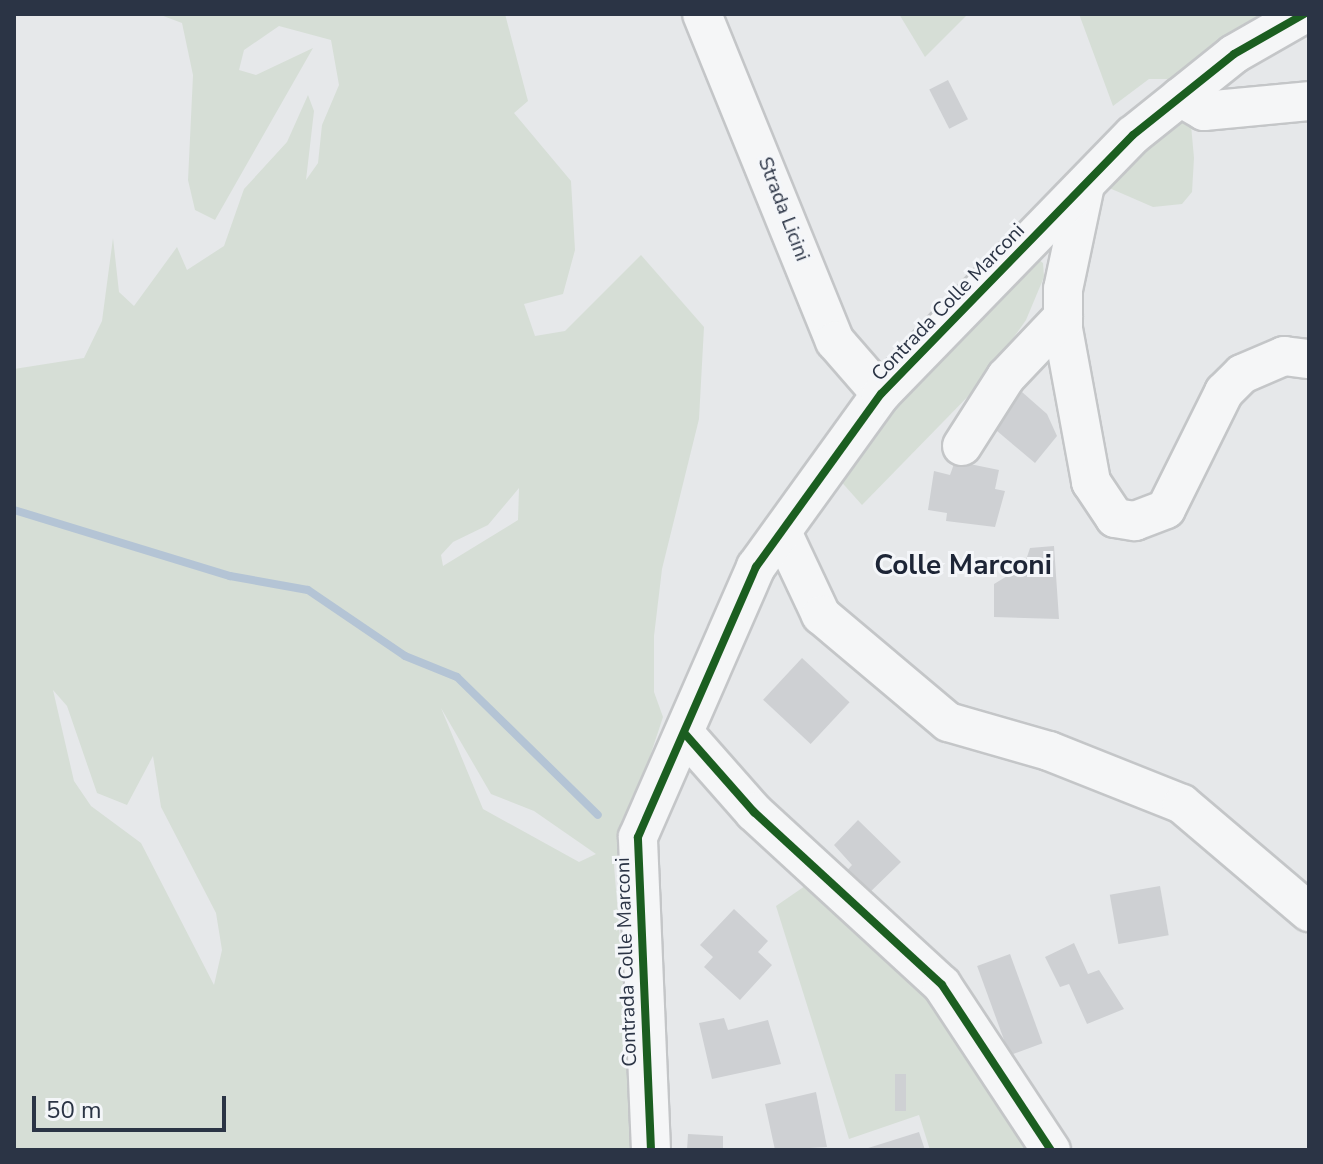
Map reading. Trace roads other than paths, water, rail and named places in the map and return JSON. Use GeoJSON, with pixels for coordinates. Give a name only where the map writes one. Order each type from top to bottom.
{"type":"FeatureCollection","features":[{"type":"Feature","properties":{"kind":"street","name":"Strada Licini"},"geometry":{"type":"LineString","coordinates":[[702,14],[835,341],[881,394]]}},
{"type":"Feature","properties":{"kind":"street","name":"Contrada Colle Marconi"},"geometry":{"type":"LineString","coordinates":[[651,1150],[638,837],[686,735],[756,567],[881,394],[1085,185],[1180,97],[1304,14]]}},
{"type":"Feature","properties":{"kind":"street"},"geometry":{"type":"LineString","coordinates":[[1180,97],[1204,111],[1309,101]]}},
{"type":"Feature","properties":{"kind":"street"},"geometry":{"type":"LineString","coordinates":[[1085,185],[1063,317],[1091,482],[1115,518],[1135,521],[1166,509],[1224,392],[1259,362],[1301,349]]}},
{"type":"Feature","properties":{"kind":"street"},"geometry":{"type":"LineString","coordinates":[[962,446],[1006,377],[1063,317]]}},
{"type":"Feature","properties":{"kind":"street"},"geometry":{"type":"LineString","coordinates":[[782,532],[821,615],[948,722],[1049,751],[1182,804],[1309,912]]}},
{"type":"Feature","properties":{"kind":"street"},"geometry":{"type":"LineString","coordinates":[[686,735],[754,812],[942,985],[1051,1150]]}},
{"type":"Feature","properties":{"kind":"waterway"},"geometry":{"type":"LineString","coordinates":[[14,510],[230,576],[308,590],[405,656],[457,677],[598,815]]}},
{"type":"Feature","properties":{"kind":"district","name":"Colle Marconi"},"geometry":{"type":"Point","coordinates":[963,565]}}]}
